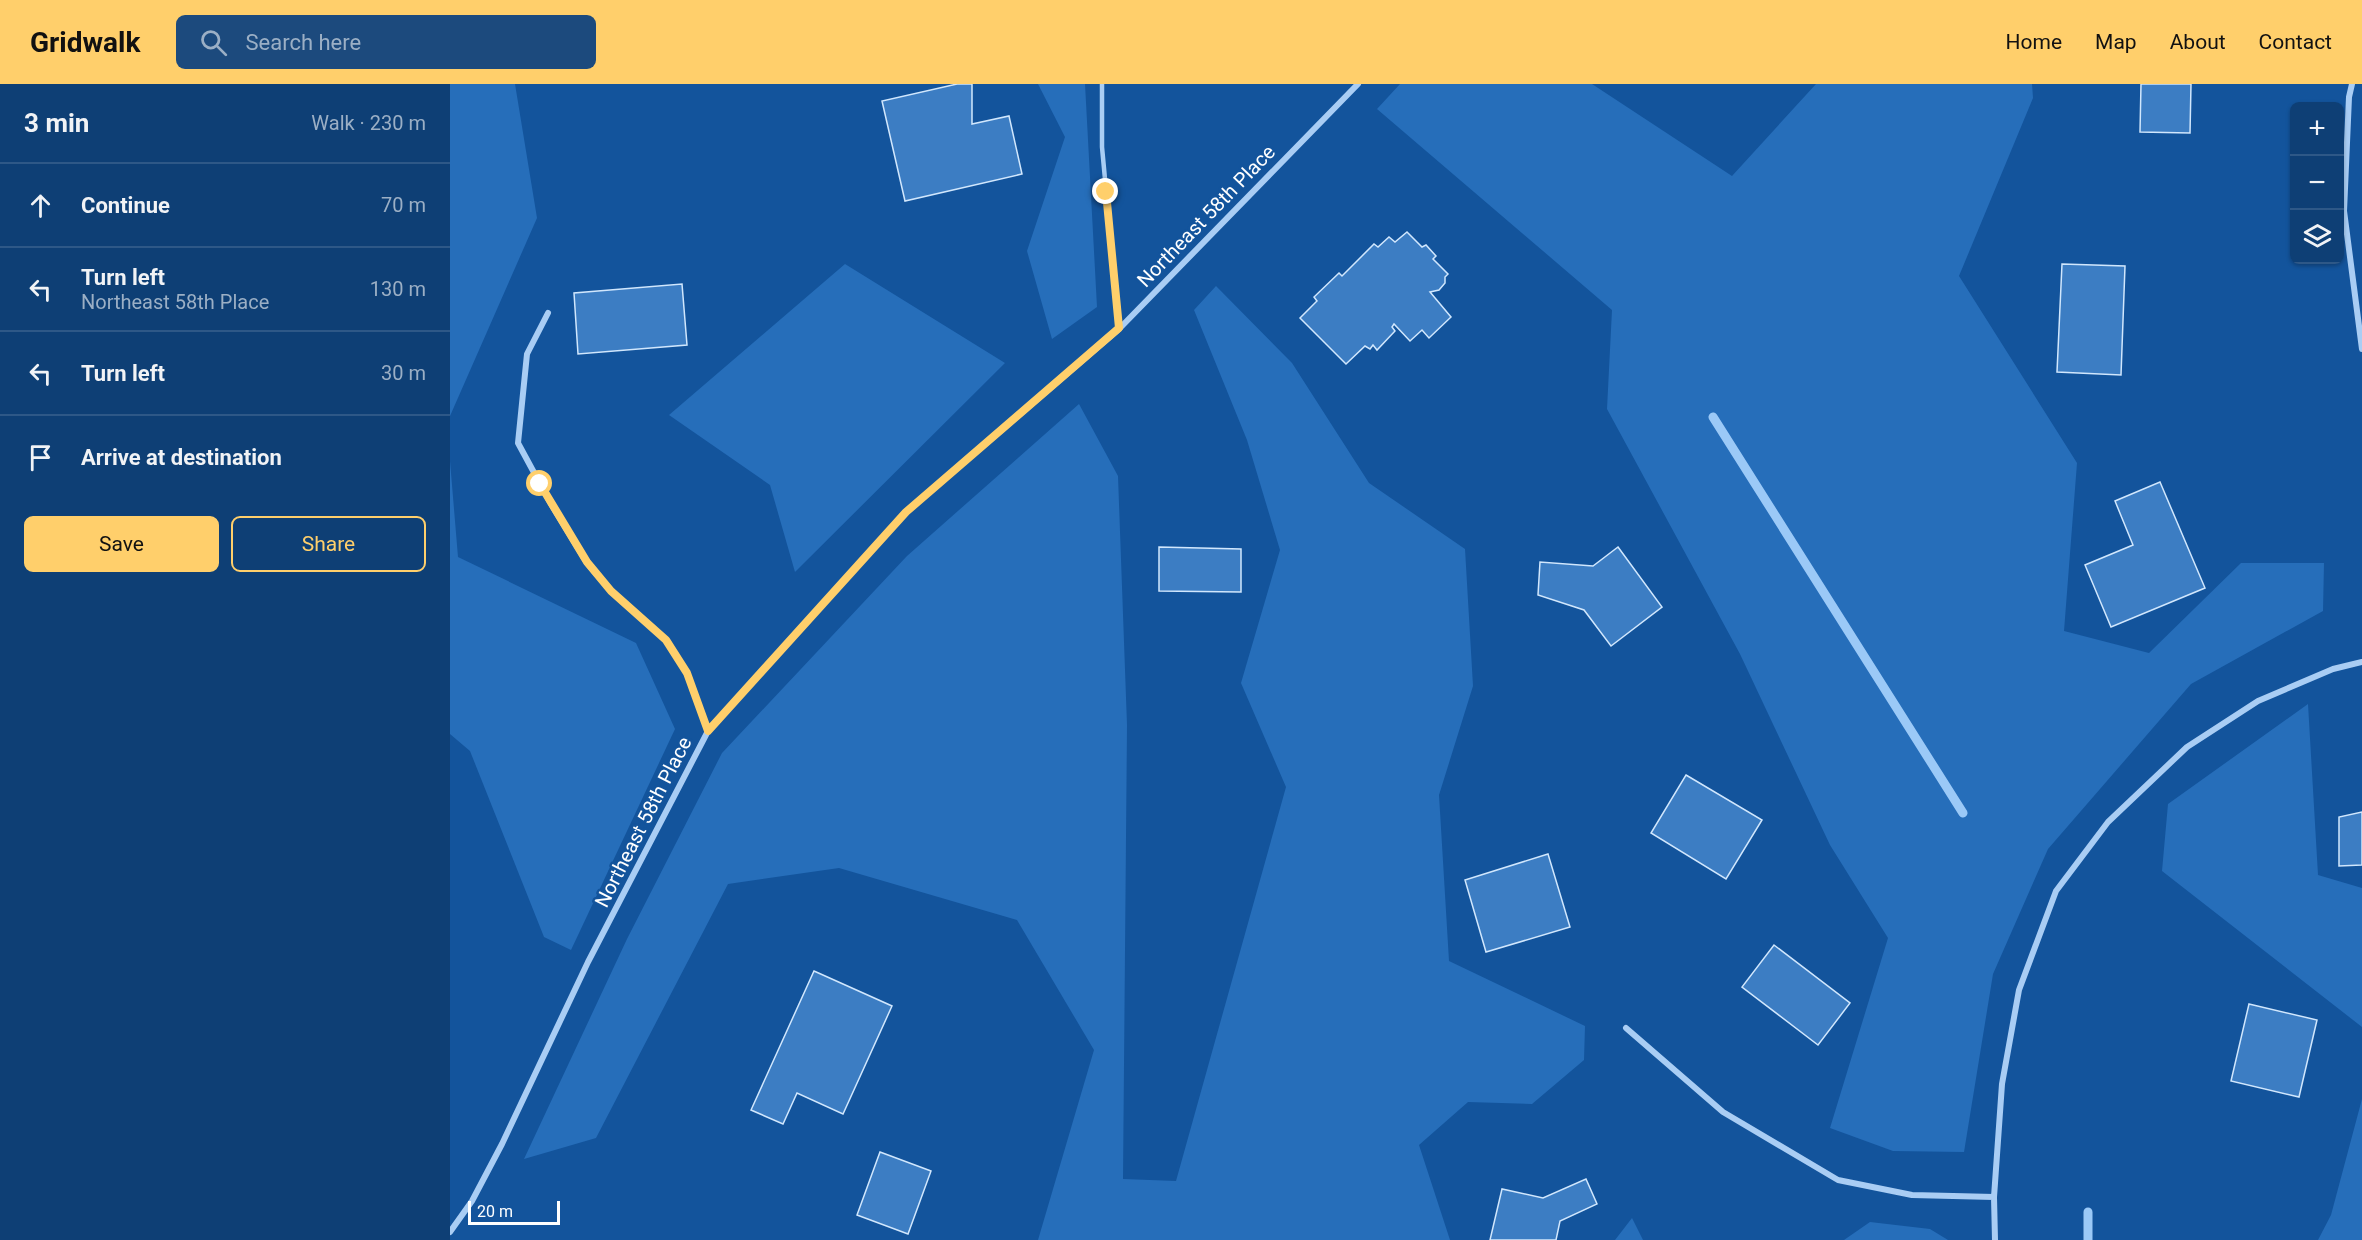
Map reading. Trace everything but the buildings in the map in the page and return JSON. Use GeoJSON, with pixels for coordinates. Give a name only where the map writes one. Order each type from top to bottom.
{"type":"FeatureCollection","features":[{"type":"Feature","properties":{"kind":"street","name":"Northeast 58th Place"},"geometry":{"type":"LineString","coordinates":[[450,1232],[472,1201],[497,1153],[588,962],[708,731],[906,512],[1119,328],[1358,84]]}},
{"type":"Feature","properties":{"kind":"street"},"geometry":{"type":"LineString","coordinates":[[2352,84],[2349,97],[2344,211],[2362,349]]}},
{"type":"Feature","properties":{"kind":"street"},"geometry":{"type":"LineString","coordinates":[[548,313],[527,354],[518,443],[551,504],[587,562],[611,591],[666,640],[687,673],[708,731]]}},
{"type":"Feature","properties":{"kind":"street"},"geometry":{"type":"LineString","coordinates":[[1995,1240],[1994,1197],[2002,1084],[2019,990],[2056,891],[2108,822],[2187,747],[2258,701],[2333,669],[2362,662]]}},
{"type":"Feature","properties":{"kind":"street"},"geometry":{"type":"LineString","coordinates":[[1626,1028],[1724,1112],[1838,1180],[1912,1195],[1994,1197]]}},
{"type":"Feature","properties":{"kind":"lane"},"geometry":{"type":"LineString","coordinates":[[1102,84],[1102,147],[1119,328]]}},
{"type":"Feature","properties":{"kind":"shaded area"},"geometry":{"type":"Polygon","coordinates":[[[450,84],[515,84],[537,218],[450,416],[450,84]]]}},
{"type":"Feature","properties":{"kind":"shaded area"},"geometry":{"type":"Polygon","coordinates":[[[1038,84],[1085,84],[1097,307],[1052,339],[1027,251],[1065,137],[1038,84]]]}},
{"type":"Feature","properties":{"kind":"shaded area"},"geometry":{"type":"Polygon","coordinates":[[[1400,84],[1592,84],[1732,176],[1816,84],[2032,84],[2033,98],[1959,276],[2077,463],[2064,631],[2149,653],[2241,563],[2324,563],[2323,611],[2191,684],[2048,849],[1993,974],[1964,1152],[1893,1151],[1830,1128],[1888,938],[1830,845],[1740,654],[1607,409],[1612,310],[1377,109],[1400,84]]]}},
{"type":"Feature","properties":{"kind":"shaded area"},"geometry":{"type":"Polygon","coordinates":[[[845,264],[1005,363],[795,572],[770,485],[669,415],[845,264]]]}},
{"type":"Feature","properties":{"kind":"shaded area"},"geometry":{"type":"Polygon","coordinates":[[[1216,286],[1292,363],[1369,483],[1465,549],[1473,686],[1439,795],[1449,961],[1585,1026],[1584,1060],[1532,1104],[1468,1102],[1419,1145],[1450,1240],[1038,1240],[1094,1050],[1017,920],[839,868],[728,884],[596,1138],[524,1159],[627,939],[722,753],[907,556],[1079,404],[1118,476],[1127,725],[1123,1179],[1176,1181],[1286,787],[1241,683],[1280,550],[1247,440],[1194,310],[1216,286]]]}},
{"type":"Feature","properties":{"kind":"shaded area"},"geometry":{"type":"Polygon","coordinates":[[[450,461],[458,557],[636,643],[675,729],[571,950],[544,937],[470,751],[450,734],[450,461]]]}},
{"type":"Feature","properties":{"kind":"shaded area"},"geometry":{"type":"Polygon","coordinates":[[[2308,704],[2318,875],[2362,888],[2362,1027],[2162,871],[2168,804],[2308,704]]]}},
{"type":"Feature","properties":{"kind":"shaded area"},"geometry":{"type":"Polygon","coordinates":[[[2362,1099],[2362,1240],[2318,1240],[2331,1215],[2362,1099]]]}},
{"type":"Feature","properties":{"kind":"shaded area"},"geometry":{"type":"Polygon","coordinates":[[[1632,1218],[1643,1240],[1615,1240],[1632,1218]]]}},
{"type":"Feature","properties":{"kind":"shaded area"},"geometry":{"type":"Polygon","coordinates":[[[1870,1222],[1930,1229],[1948,1240],[1844,1240],[1870,1222]]]}},
{"type":"Feature","properties":{"kind":"waterway"},"geometry":{"type":"LineString","coordinates":[[1713,417],[1963,813]]}},
{"type":"Feature","properties":{"kind":"waterway"},"geometry":{"type":"LineString","coordinates":[[2088,1212],[2088,1240]]}},
{"type":"Feature","properties":{"kind":"route"},"geometry":{"type":"LineString","coordinates":[[540,484],[587,562],[611,591],[666,640],[687,673],[708,731],[906,512],[1119,328],[1106,192]]}}]}
